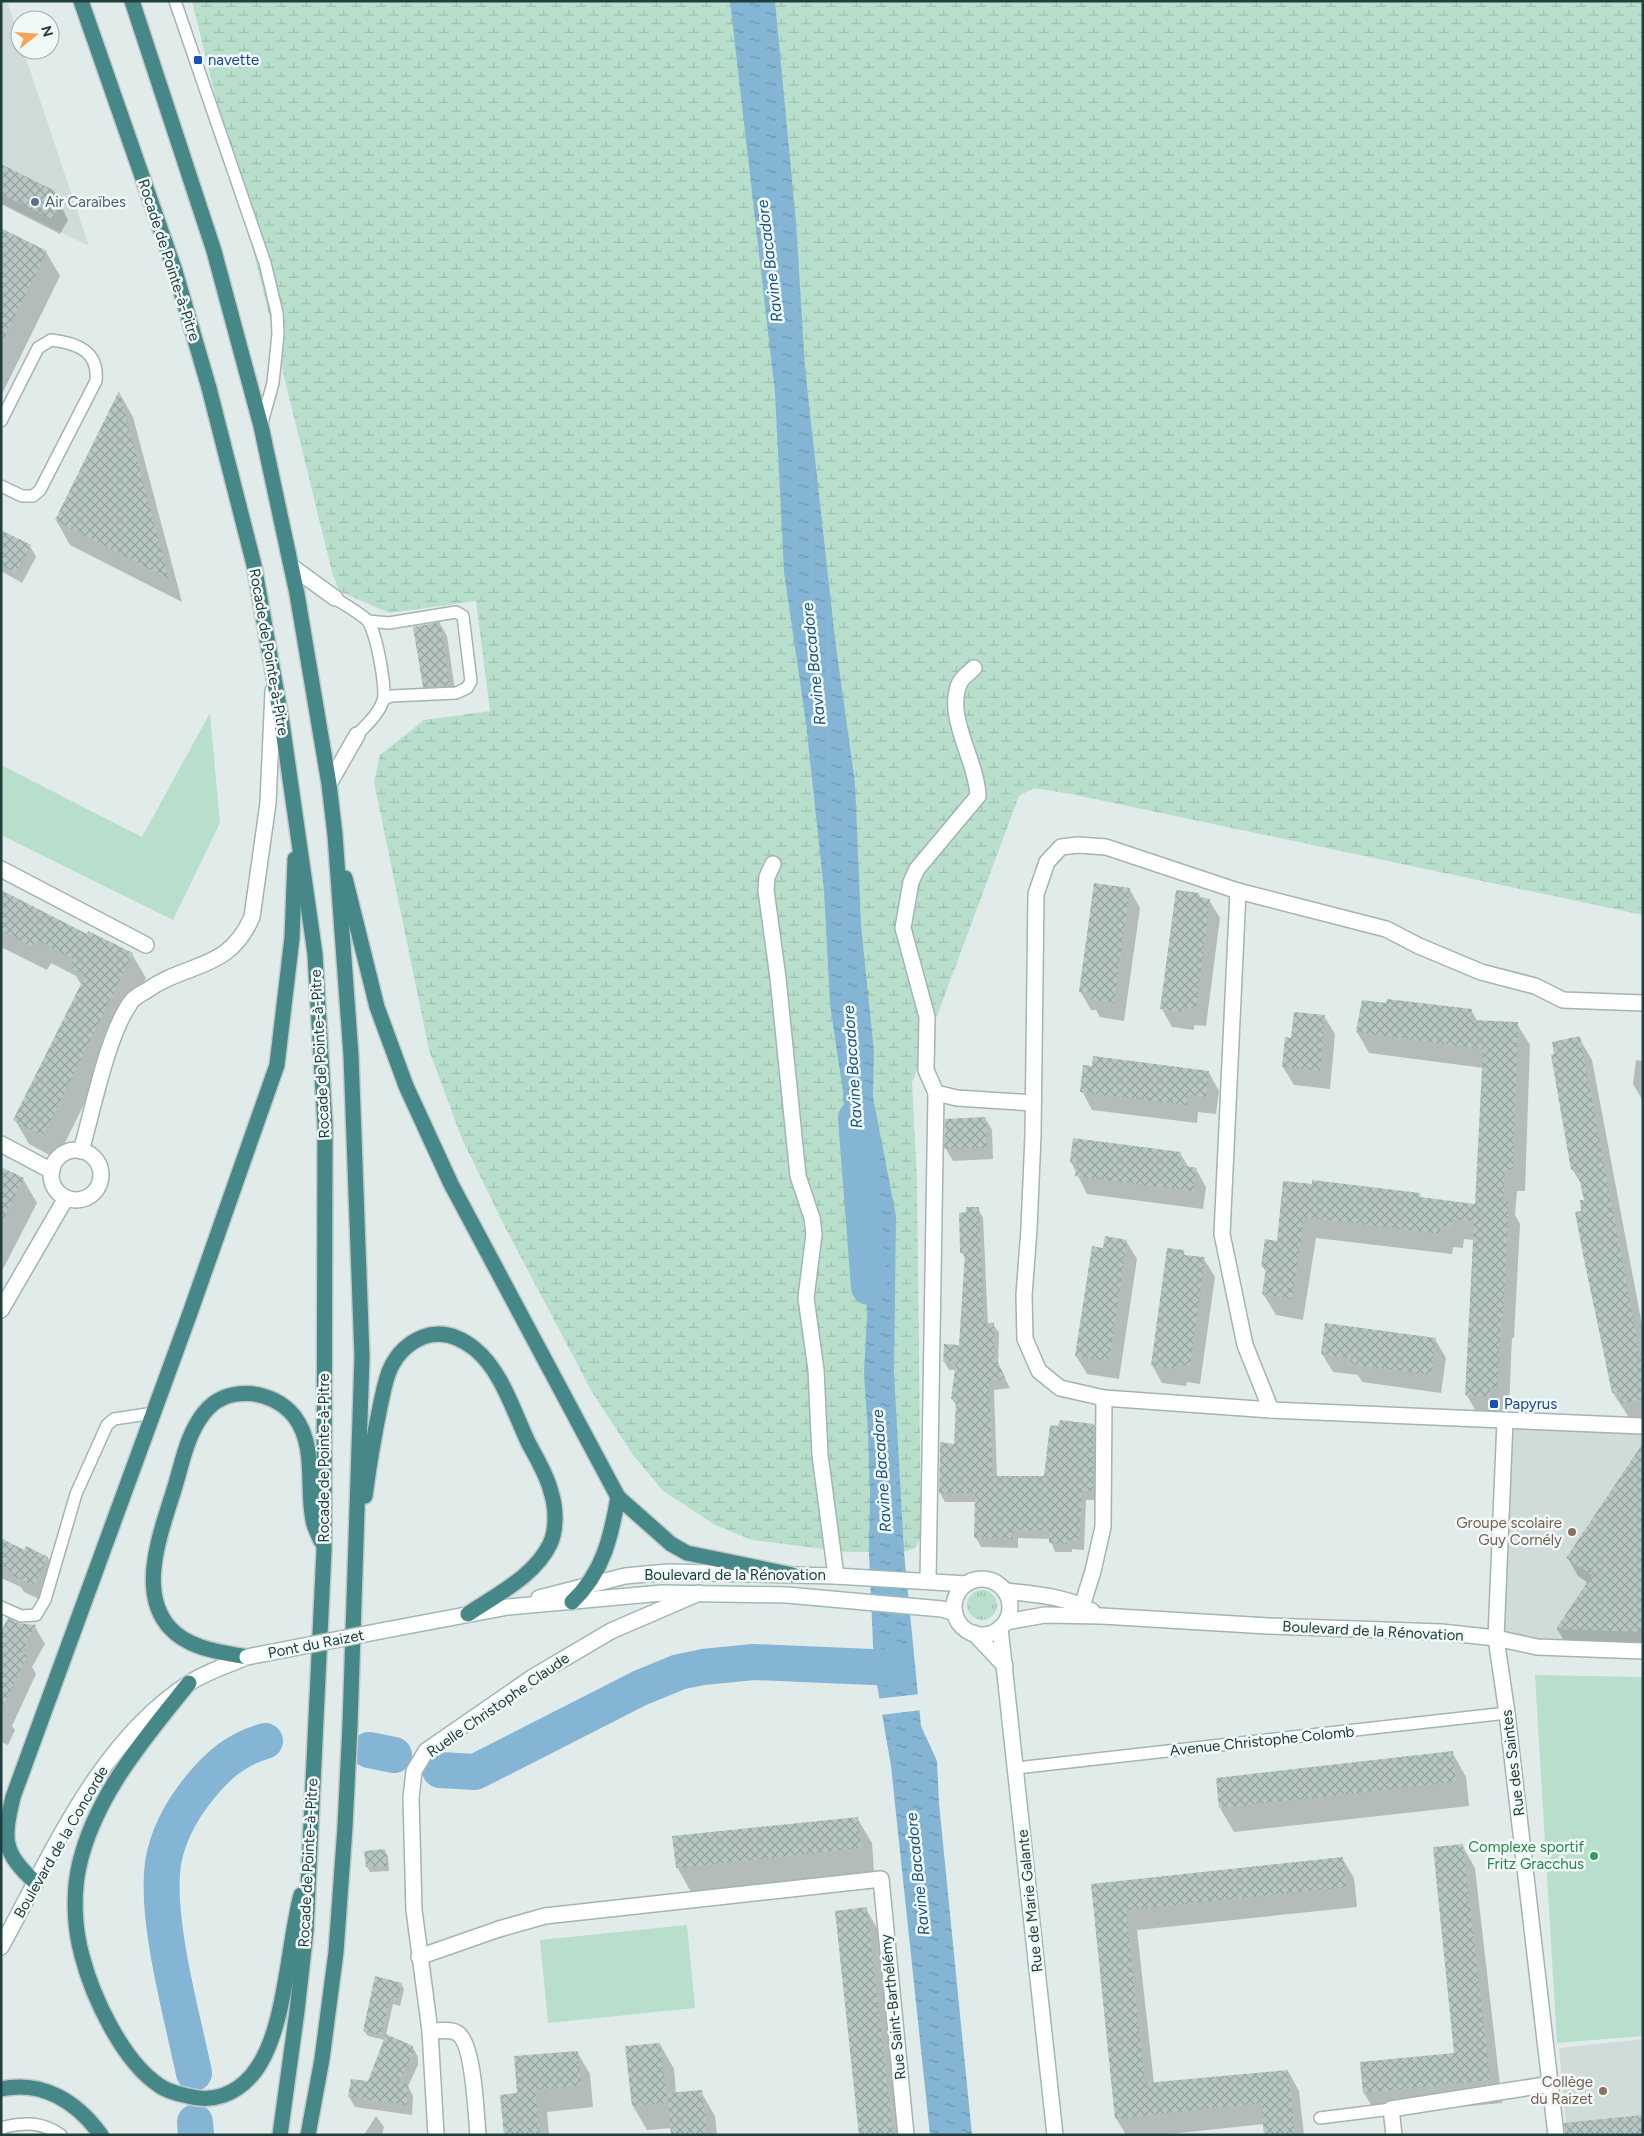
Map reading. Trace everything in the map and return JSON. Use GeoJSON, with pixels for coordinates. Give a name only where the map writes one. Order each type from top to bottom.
{"type":"FeatureCollection","features":[{"type":"Feature","properties":{"kind":"highway","name":"Rocade de Pointe-à-Pitre"},"geometry":{"type":"LineString","coordinates":[[82,4],[174,271],[209,388],[254,565],[297,820],[315,954],[325,1125],[324,1550],[306,1931],[280,2135]]}},
{"type":"Feature","properties":{"kind":"highway","name":"Rocade de Pointe-à-Pitre"},"geometry":{"type":"LineString","coordinates":[[134,5],[214,251],[260,426],[291,566],[329,784],[335,835],[351,1055],[361,1347],[350,1725],[336,1952],[322,2059],[308,2135]]}},
{"type":"Feature","properties":{"kind":"highway"},"geometry":{"type":"LineString","coordinates":[[36,1883],[19,1868],[10,1851],[5,1831],[7,1797],[154,1413],[277,1064],[292,938],[297,820]]}},
{"type":"Feature","properties":{"kind":"highway"},"geometry":{"type":"LineString","coordinates":[[335,835],[377,1007],[406,1086],[451,1184],[489,1258],[618,1497],[671,1544],[687,1553],[793,1575]]}},
{"type":"Feature","properties":{"kind":"highway"},"geometry":{"type":"LineString","coordinates":[[354,1567],[373,1440],[390,1368],[400,1352],[414,1341],[430,1334],[448,1334],[462,1340],[476,1350],[491,1367],[552,1492],[555,1512],[551,1543],[535,1565],[512,1585],[468,1614]]}},
{"type":"Feature","properties":{"kind":"highway"},"geometry":{"type":"LineString","coordinates":[[247,1658],[186,1642],[170,1628],[160,1612],[154,1590],[156,1551],[191,1435],[205,1411],[213,1404],[248,1392],[267,1397],[293,1416],[302,1430],[306,1445],[311,1479],[313,1520],[324,1550]]}},
{"type":"Feature","properties":{"kind":"highway"},"geometry":{"type":"LineString","coordinates":[[572,1602],[590,1583],[612,1537],[618,1497]]}},
{"type":"Feature","properties":{"kind":"highway"},"geometry":{"type":"LineString","coordinates":[[189,1683],[142,1742],[120,1774],[95,1819],[79,1866],[75,1912],[82,1955],[95,1992],[108,2020],[124,2047],[146,2075],[161,2087],[195,2098],[210,2099],[230,2093],[253,2074],[266,2055],[277,2014],[294,1920],[309,1869]]}},
{"type":"Feature","properties":{"kind":"highway"},"geometry":{"type":"LineString","coordinates":[[1,2089],[27,2087],[45,2090],[68,2101],[91,2122],[100,2135]]}},
{"type":"Feature","properties":{"kind":"street"},"geometry":{"type":"LineString","coordinates":[[291,566],[335,598]]}},
{"type":"Feature","properties":{"kind":"street"},"geometry":{"type":"LineString","coordinates":[[928,1580],[936,1093],[926,1070],[927,1017],[903,928],[911,882],[917,869],[978,796],[976,773],[956,717],[960,682],[974,668]]}},
{"type":"Feature","properties":{"kind":"street"},"geometry":{"type":"LineString","coordinates":[[81,1151],[113,1039],[131,1001],[156,983],[210,963],[223,955],[245,934],[252,917],[268,803],[274,675]]}},
{"type":"Feature","properties":{"kind":"street"},"geometry":{"type":"LineString","coordinates":[[329,784],[357,734]]}},
{"type":"Feature","properties":{"kind":"street"},"geometry":{"type":"LineString","coordinates":[[1643,1003],[1564,1000],[1535,986],[1481,972],[1419,946],[1386,929],[1238,891],[1106,847],[1078,845],[1061,847],[1047,862],[1036,894],[1033,1103],[1029,1229],[1024,1295],[1025,1339],[1039,1370],[1060,1388],[1104,1398],[1271,1410],[1643,1426]]}},
{"type":"Feature","properties":{"kind":"street"},"geometry":{"type":"LineString","coordinates":[[773,864],[767,877],[766,890],[778,978],[798,1176],[812,1218],[814,1234],[806,1298],[816,1370],[820,1455],[836,1576]]}},
{"type":"Feature","properties":{"kind":"street"},"geometry":{"type":"LineString","coordinates":[[1,869],[146,945]]}},
{"type":"Feature","properties":{"kind":"street"},"geometry":{"type":"LineString","coordinates":[[1238,891],[1222,1234],[1245,1344],[1271,1410]]}},
{"type":"Feature","properties":{"kind":"street"},"geometry":{"type":"LineString","coordinates":[[936,1093],[957,1098],[1033,1103]]}},
{"type":"Feature","properties":{"kind":"street"},"geometry":{"type":"LineString","coordinates":[[1,1144],[52,1171]]}},
{"type":"Feature","properties":{"kind":"street"},"geometry":{"type":"LineString","coordinates":[[71,1150],[81,1151],[90,1154],[96,1161],[100,1170],[99,1185],[85,1198],[76,1200],[66,1198],[53,1184],[52,1171],[54,1164],[62,1154],[71,1150]]}},
{"type":"Feature","properties":{"kind":"street"},"geometry":{"type":"LineString","coordinates":[[1,1310],[66,1198]]}},
{"type":"Feature","properties":{"kind":"street"},"geometry":{"type":"LineString","coordinates":[[1082,1606],[1094,1571],[1103,1527],[1104,1398]]}},
{"type":"Feature","properties":{"kind":"street","name":"Rue des Saintes"},"geometry":{"type":"LineString","coordinates":[[1505,1421],[1496,1638],[1507,1713],[1556,2135]]}},
{"type":"Feature","properties":{"kind":"street","name":"Boulevard de la Rénovation"},"geometry":{"type":"LineString","coordinates":[[508,1607],[590,1583],[625,1576],[668,1572],[836,1576],[947,1581],[966,1584]]}},
{"type":"Feature","properties":{"kind":"street"},"geometry":{"type":"LineString","coordinates":[[974,1634],[990,1634],[1003,1625],[1010,1609],[1005,1591],[997,1583],[990,1580],[982,1579],[966,1584],[956,1597],[949,1611],[1005,1666]]}},
{"type":"Feature","properties":{"kind":"street","name":"Boulevard de la Rénovation"},"geometry":{"type":"LineString","coordinates":[[1005,1591],[1045,1595],[1082,1606],[1102,1616]]}},
{"type":"Feature","properties":{"kind":"street","name":"Boulevard de la Rénovation"},"geometry":{"type":"LineString","coordinates":[[386,1630],[508,1607],[662,1593],[703,1592],[788,1595],[949,1611]]}},
{"type":"Feature","properties":{"kind":"street","name":"Ruelle Christophe Claude"},"geometry":{"type":"LineString","coordinates":[[436,2135],[430,2031],[414,1910],[411,1798],[414,1771],[426,1751],[533,1677],[611,1631],[703,1592]]}},
{"type":"Feature","properties":{"kind":"street","name":"Boulevard de la Rénovation"},"geometry":{"type":"LineString","coordinates":[[1003,1625],[1044,1615],[1102,1616],[1268,1626],[1441,1632],[1496,1638],[1537,1647],[1643,1651]]}},
{"type":"Feature","properties":{"kind":"street","name":"Rue de Marie Galante"},"geometry":{"type":"LineString","coordinates":[[1003,1625],[1005,1666],[1055,2135]]}},
{"type":"Feature","properties":{"kind":"street","name":"Pont du Raizet"},"geometry":{"type":"LineString","coordinates":[[247,1658],[386,1630]]}},
{"type":"Feature","properties":{"kind":"street","name":"Boulevard de la Concorde"},"geometry":{"type":"LineString","coordinates":[[1,1947],[65,1829],[107,1761],[141,1722],[189,1683],[247,1658]]}},
{"type":"Feature","properties":{"kind":"street","name":"Rue Saint-Barthélémy"},"geometry":{"type":"LineString","coordinates":[[419,1957],[499,1929],[545,1916],[881,1879],[906,2135]]}},
{"type":"Feature","properties":{"kind":"street"},"geometry":{"type":"LineString","coordinates":[[430,2031],[453,2031],[459,2034],[465,2041],[470,2060],[478,2135]]}},
{"type":"Feature","properties":{"kind":"street"},"geometry":{"type":"LineString","coordinates":[[1394,2135],[1391,2109],[1551,2084]]}},
{"type":"Feature","properties":{"kind":"lane"},"geometry":{"type":"LineString","coordinates":[[175,1],[262,254],[276,313],[276,358],[273,383],[260,426]]}},
{"type":"Feature","properties":{"kind":"lane"},"geometry":{"type":"LineString","coordinates":[[1,421],[38,348],[51,340],[78,347],[90,354],[98,367],[96,381],[40,490],[33,496],[22,496],[1,486]]}},
{"type":"Feature","properties":{"kind":"lane"},"geometry":{"type":"LineString","coordinates":[[335,598],[368,621],[374,631],[384,699],[378,712],[357,734]]}},
{"type":"Feature","properties":{"kind":"lane"},"geometry":{"type":"LineString","coordinates":[[368,621],[389,623],[456,612],[463,616],[471,681],[467,688],[456,693],[391,696],[384,699]]}},
{"type":"Feature","properties":{"kind":"lane"},"geometry":{"type":"LineString","coordinates":[[1,1608],[21,1616],[36,1615],[45,1600],[76,1494],[107,1425],[114,1419],[154,1413]]}},
{"type":"Feature","properties":{"kind":"lane","name":"Avenue Christophe Colomb"},"geometry":{"type":"LineString","coordinates":[[1016,1768],[1507,1713]]}},
{"type":"Feature","properties":{"kind":"lane"},"geometry":{"type":"LineString","coordinates":[[1320,2118],[1391,2109]]}},
{"type":"Feature","properties":{"kind":"lane"},"geometry":{"type":"LineString","coordinates":[[1,2130],[4,2127],[32,2123],[51,2128],[61,2135]]}},
{"type":"Feature","properties":{"kind":"shaded area"},"geometry":{"type":"Polygon","coordinates":[[[1,1],[7,1],[10,10],[10,60],[26,60],[89,246],[1,203],[1,1]]]}},
{"type":"Feature","properties":{"kind":"shaded area","name":"Groupe scolaire Guy Cornély"},"geometry":{"type":"Polygon","coordinates":[[[1505,1421],[1643,1426],[1643,1651],[1496,1638],[1505,1421]]]}},
{"type":"Feature","properties":{"kind":"shaded area","name":"Collège du Raizet"},"geometry":{"type":"Polygon","coordinates":[[[1643,2039],[1643,2135],[1567,2135],[1559,2048],[1643,2039]]]}},
{"type":"Feature","properties":{"kind":"green space"},"geometry":{"type":"Polygon","coordinates":[[[192,1],[1643,1],[1643,915],[1071,794],[1034,788],[1019,796],[912,1083],[917,1179],[921,1537],[915,1548],[904,1552],[849,1552],[752,1540],[715,1525],[663,1491],[633,1455],[592,1392],[505,1227],[462,1139],[429,1050],[374,782],[380,755],[424,720],[490,711],[476,601],[389,613],[339,591],[332,572],[192,1]]]}},
{"type":"Feature","properties":{"kind":"green space"},"geometry":{"type":"Polygon","coordinates":[[[210,713],[220,823],[173,920],[1,835],[1,765],[142,837],[210,713]]]}},
{"type":"Feature","properties":{"kind":"green space"},"geometry":{"type":"Polygon","coordinates":[[[982,1590],[993,1594],[997,1605],[993,1616],[982,1620],[971,1616],[967,1605],[971,1594],[982,1590]]]}},
{"type":"Feature","properties":{"kind":"green space","name":"Complexe sportif Fritz Gracchus"},"geometry":{"type":"Polygon","coordinates":[[[1535,1675],[1643,1677],[1643,2036],[1557,2043],[1535,1675]]]}},
{"type":"Feature","properties":{"kind":"green space"},"geometry":{"type":"Polygon","coordinates":[[[687,1925],[695,2008],[548,2023],[540,1940],[687,1925]]]}},
{"type":"Feature","properties":{"kind":"water"},"geometry":{"type":"Polygon","coordinates":[[[730,1],[775,1],[796,222],[805,368],[835,639],[855,783],[861,925],[874,1052],[873,1097],[896,1216],[894,1373],[904,1552],[921,1726],[937,1761],[939,1803],[972,2135],[930,2135],[891,1766],[874,1667],[869,1553],[870,1492],[868,1433],[864,1373],[867,1315],[865,1237],[860,1164],[847,1155],[843,1092],[830,1004],[824,890],[806,723],[784,572],[775,393],[730,1]]]}},
{"type":"Feature","properties":{"kind":"pier"},"geometry":{"type":"Polygon","coordinates":[[[920,1694],[922,1710],[881,1715],[876,1699],[920,1694]]]}},
{"type":"Feature","properties":{"kind":"building"},"geometry":{"type":"Polygon","coordinates":[[[1,164],[55,191],[50,200],[60,204],[52,219],[1,194],[1,164]]]}},
{"type":"Feature","properties":{"kind":"building"},"geometry":{"type":"Polygon","coordinates":[[[1,228],[47,251],[1,344],[1,228]]]}},
{"type":"Feature","properties":{"kind":"building"},"geometry":{"type":"Polygon","coordinates":[[[119,391],[169,579],[55,520],[119,391]]]}},
{"type":"Feature","properties":{"kind":"building"},"geometry":{"type":"Polygon","coordinates":[[[1,530],[31,545],[16,573],[1,565],[1,530]]]}},
{"type":"Feature","properties":{"kind":"building"},"geometry":{"type":"Polygon","coordinates":[[[440,622],[450,685],[423,687],[413,627],[440,622]]]}},
{"type":"Feature","properties":{"kind":"building"},"geometry":{"type":"Polygon","coordinates":[[[1094,883],[1130,888],[1114,1003],[1089,999],[1090,993],[1079,992],[1094,883]]]}},
{"type":"Feature","properties":{"kind":"building"},"geometry":{"type":"Polygon","coordinates":[[[1,890],[87,934],[88,931],[133,953],[43,1136],[13,1120],[85,976],[70,968],[74,959],[37,940],[33,947],[1,930],[1,890]]]}},
{"type":"Feature","properties":{"kind":"building"},"geometry":{"type":"Polygon","coordinates":[[[1176,890],[1199,893],[1199,897],[1210,899],[1196,1009],[1184,1007],[1184,1012],[1160,1009],[1176,890]]]}},
{"type":"Feature","properties":{"kind":"building"},"geometry":{"type":"Polygon","coordinates":[[[1387,999],[1472,1009],[1470,1020],[1518,1022],[1513,1170],[1505,1170],[1503,1201],[1509,1202],[1503,1318],[1501,1318],[1497,1388],[1490,1388],[1490,1396],[1465,1395],[1474,1221],[1452,1219],[1451,1227],[1441,1226],[1440,1234],[1304,1217],[1292,1299],[1262,1294],[1266,1267],[1261,1266],[1265,1239],[1277,1241],[1283,1181],[1312,1184],[1312,1180],[1420,1193],[1420,1197],[1475,1204],[1483,1049],[1356,1032],[1362,1000],[1386,1003],[1387,999]]]}},
{"type":"Feature","properties":{"kind":"building"},"geometry":{"type":"Polygon","coordinates":[[[1294,1012],[1325,1015],[1320,1071],[1282,1067],[1285,1037],[1291,1038],[1294,1012]]]}},
{"type":"Feature","properties":{"kind":"building"},"geometry":{"type":"Polygon","coordinates":[[[1580,1036],[1643,1371],[1643,1399],[1621,1404],[1618,1392],[1612,1393],[1584,1259],[1575,1212],[1581,1211],[1580,1200],[1584,1200],[1577,1168],[1571,1170],[1551,1055],[1554,1054],[1552,1042],[1580,1036]]]}},
{"type":"Feature","properties":{"kind":"building"},"geometry":{"type":"Polygon","coordinates":[[[1093,1056],[1209,1071],[1206,1097],[1188,1095],[1187,1105],[1080,1092],[1083,1065],[1092,1066],[1093,1056]]]}},
{"type":"Feature","properties":{"kind":"building"},"geometry":{"type":"Polygon","coordinates":[[[986,1117],[987,1148],[944,1149],[945,1119],[986,1117]]]}},
{"type":"Feature","properties":{"kind":"building"},"geometry":{"type":"Polygon","coordinates":[[[1073,1138],[1181,1152],[1180,1165],[1197,1168],[1193,1191],[1075,1176],[1077,1163],[1070,1162],[1073,1138]]]}},
{"type":"Feature","properties":{"kind":"building"},"geometry":{"type":"Polygon","coordinates":[[[1,1167],[24,1178],[1,1223],[1,1167]]]}},
{"type":"Feature","properties":{"kind":"building"},"geometry":{"type":"Polygon","coordinates":[[[966,1207],[979,1207],[984,1323],[994,1323],[994,1355],[1006,1379],[989,1381],[993,1476],[1044,1476],[1050,1425],[1058,1426],[1060,1420],[1094,1424],[1093,1491],[1082,1491],[1079,1541],[1067,1540],[1067,1544],[1049,1543],[1049,1531],[1013,1530],[1013,1539],[974,1538],[975,1493],[939,1493],[940,1442],[954,1444],[956,1400],[951,1399],[956,1361],[943,1361],[944,1344],[959,1345],[965,1253],[960,1253],[959,1213],[966,1212],[966,1207]]]}},
{"type":"Feature","properties":{"kind":"building"},"geometry":{"type":"Polygon","coordinates":[[[1105,1236],[1127,1240],[1109,1361],[1075,1356],[1092,1246],[1103,1248],[1105,1236]]]}},
{"type":"Feature","properties":{"kind":"building"},"geometry":{"type":"Polygon","coordinates":[[[1167,1248],[1184,1250],[1184,1255],[1205,1257],[1190,1366],[1177,1364],[1176,1369],[1151,1365],[1167,1248]]]}},
{"type":"Feature","properties":{"kind":"building"},"geometry":{"type":"Polygon","coordinates":[[[1325,1323],[1436,1338],[1431,1375],[1350,1364],[1351,1358],[1321,1354],[1325,1323]]]}},
{"type":"Feature","properties":{"kind":"building"},"geometry":{"type":"Polygon","coordinates":[[[1643,1443],[1643,1632],[1556,1629],[1592,1575],[1566,1558],[1643,1443]]]}},
{"type":"Feature","properties":{"kind":"building"},"geometry":{"type":"Polygon","coordinates":[[[1,1538],[24,1550],[26,1546],[48,1557],[34,1586],[13,1576],[14,1573],[1,1566],[1,1538]]]}},
{"type":"Feature","properties":{"kind":"building"},"geometry":{"type":"Polygon","coordinates":[[[8,1618],[18,1623],[36,1625],[21,1653],[27,1656],[1,1711],[1,1631],[8,1618]]]}},
{"type":"Feature","properties":{"kind":"building"},"geometry":{"type":"Polygon","coordinates":[[[1453,1751],[1456,1782],[1219,1808],[1216,1778],[1453,1751]]]}},
{"type":"Feature","properties":{"kind":"building"},"geometry":{"type":"Polygon","coordinates":[[[858,1817],[861,1848],[676,1868],[672,1836],[858,1817]]]}},
{"type":"Feature","properties":{"kind":"building"},"geometry":{"type":"Polygon","coordinates":[[[1463,1844],[1490,2080],[1363,2093],[1360,2062],[1454,2053],[1433,1847],[1463,1844]]]}},
{"type":"Feature","properties":{"kind":"building"},"geometry":{"type":"Polygon","coordinates":[[[385,1849],[387,1866],[366,1867],[364,1851],[385,1849]]]}},
{"type":"Feature","properties":{"kind":"building"},"geometry":{"type":"Polygon","coordinates":[[[1343,1857],[1346,1887],[1126,1910],[1145,2083],[1288,2070],[1295,2135],[1264,2135],[1261,2103],[1115,2119],[1091,1884],[1343,1857]]]}},
{"type":"Feature","properties":{"kind":"building"},"geometry":{"type":"Polygon","coordinates":[[[867,1907],[893,2135],[859,2135],[835,1911],[867,1907]]]}},
{"type":"Feature","properties":{"kind":"building"},"geometry":{"type":"Polygon","coordinates":[[[375,1976],[402,1983],[397,2001],[390,1999],[381,2035],[363,2031],[375,1976]]]}},
{"type":"Feature","properties":{"kind":"building"},"geometry":{"type":"Polygon","coordinates":[[[386,2034],[413,2046],[413,2054],[398,2084],[408,2084],[407,2105],[348,2097],[351,2079],[368,2081],[386,2034]]]}},
{"type":"Feature","properties":{"kind":"building"},"geometry":{"type":"Polygon","coordinates":[[[660,2043],[667,2103],[632,2106],[625,2046],[660,2043]]]}},
{"type":"Feature","properties":{"kind":"building"},"geometry":{"type":"Polygon","coordinates":[[[578,2051],[581,2085],[535,2090],[540,2135],[504,2135],[500,2095],[517,2093],[514,2056],[578,2051]]]}},
{"type":"Feature","properties":{"kind":"building"},"geometry":{"type":"Polygon","coordinates":[[[702,2090],[707,2135],[671,2135],[667,2093],[702,2090]]]}},
{"type":"Feature","properties":{"kind":"building"},"geometry":{"type":"Polygon","coordinates":[[[1643,2115],[1643,2135],[1565,2135],[1564,2123],[1643,2115]]]}},
{"type":"Feature","properties":{"kind":"waterway","name":"Ravine Bacadore"},"geometry":{"type":"LineString","coordinates":[[856,1118],[869,1287]]}},
{"type":"Feature","properties":{"kind":"waterway"},"geometry":{"type":"LineString","coordinates":[[440,1770],[475,1772],[640,1688],[679,1672],[703,1667],[754,1662],[895,1668]]}},
{"type":"Feature","properties":{"kind":"waterway"},"geometry":{"type":"LineString","coordinates":[[194,2073],[166,1939],[162,1886],[165,1852],[172,1832],[182,1813],[208,1778],[229,1758],[246,1748],[265,1741]]}},
{"type":"Feature","properties":{"kind":"waterway"},"geometry":{"type":"LineString","coordinates":[[369,1750],[394,1755]]}},
{"type":"Feature","properties":{"kind":"waterway"},"geometry":{"type":"LineString","coordinates":[[195,2122],[196,2135]]}},
{"type":"Feature","properties":{"kind":"place","name":"navette"},"geometry":{"type":"Point","coordinates":[198,60]}},
{"type":"Feature","properties":{"kind":"place","name":"Air Caraïbes"},"geometry":{"type":"Point","coordinates":[35,202]}},
{"type":"Feature","properties":{"kind":"place","name":"Papyrus"},"geometry":{"type":"Point","coordinates":[1494,1404]}},
{"type":"Feature","properties":{"kind":"place","name":"Groupe scolaire Guy Cornély"},"geometry":{"type":"Point","coordinates":[1572,1532]}},
{"type":"Feature","properties":{"kind":"place","name":"Complexe sportif Fritz Gracchus"},"geometry":{"type":"Point","coordinates":[1594,1856]}},
{"type":"Feature","properties":{"kind":"place","name":"Collège du Raizet"},"geometry":{"type":"Point","coordinates":[1603,2091]}}]}
